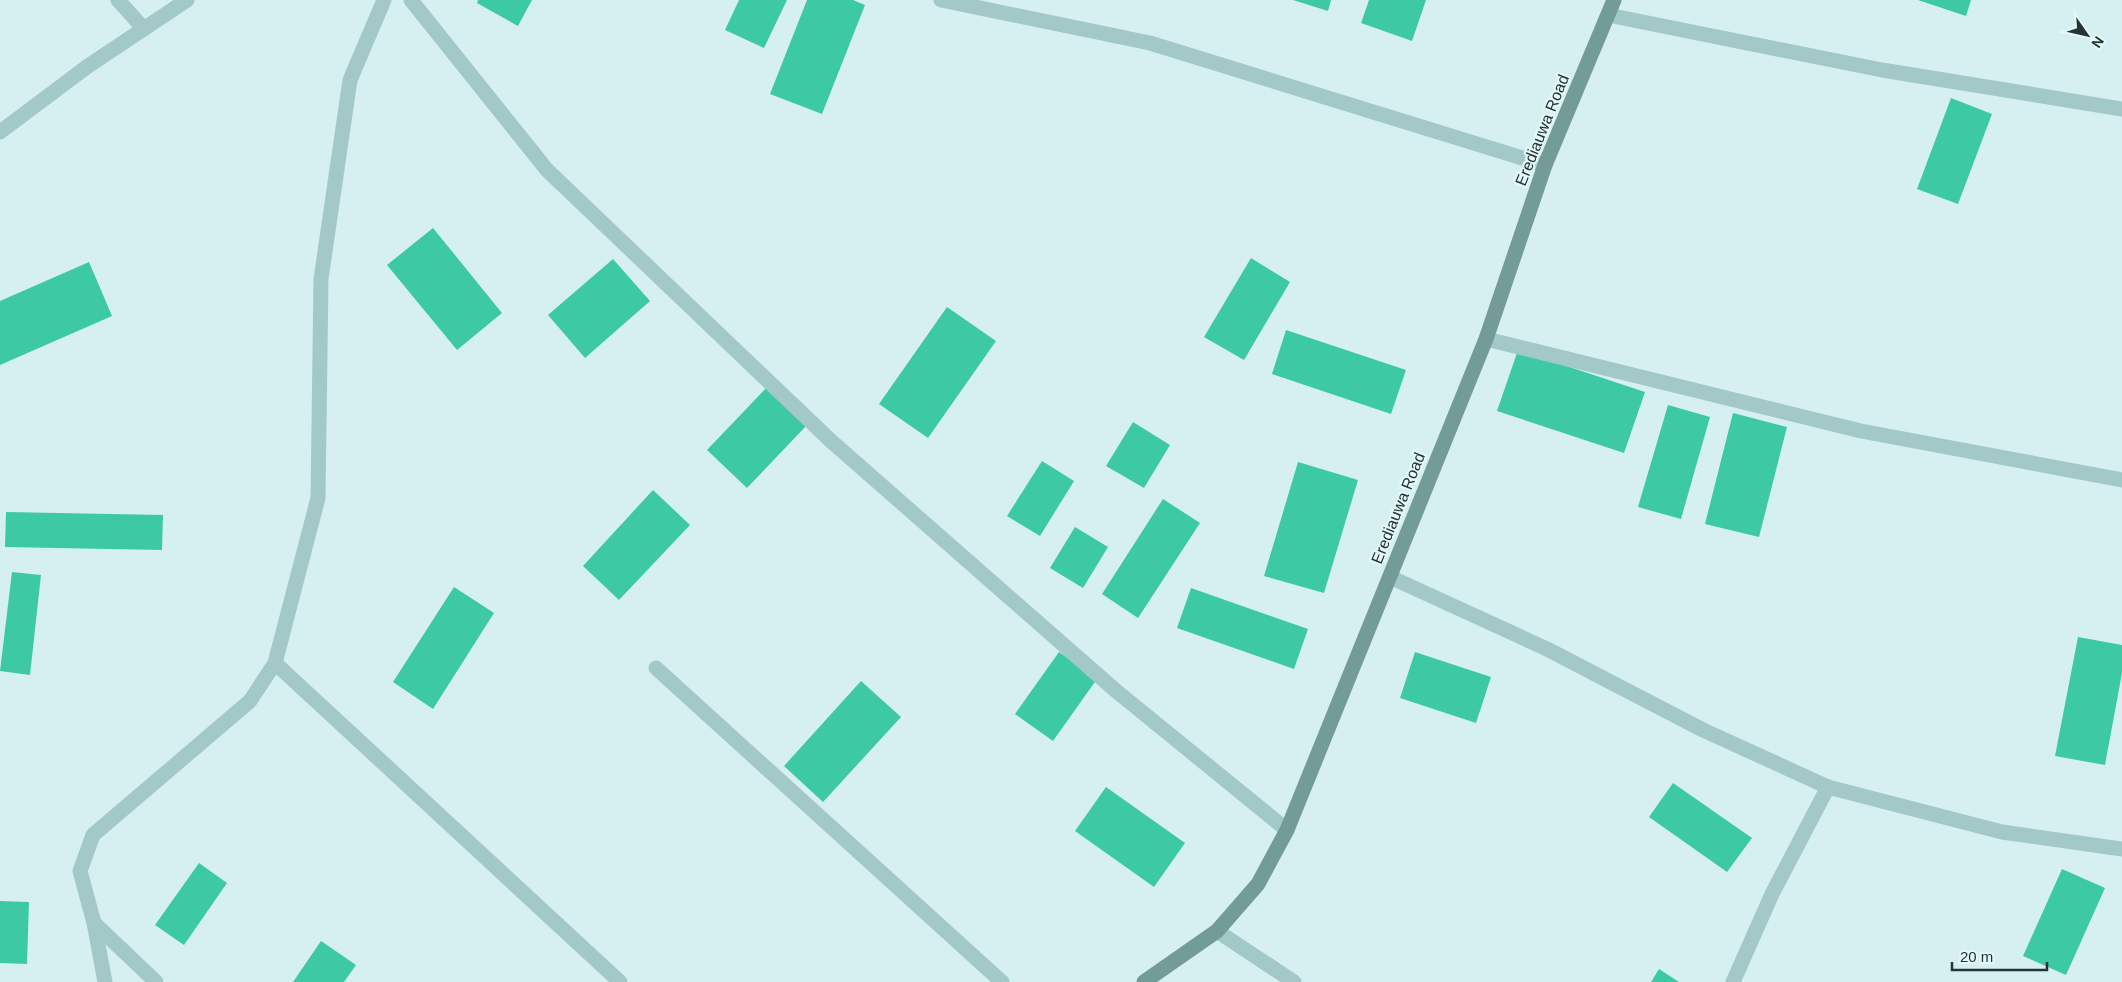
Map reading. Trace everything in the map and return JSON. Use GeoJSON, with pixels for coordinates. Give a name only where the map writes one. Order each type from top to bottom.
{"type":"FeatureCollection","features":[{"type":"Feature","properties":{"kind":"street"},"geometry":{"type":"LineString","coordinates":[[118,0],[144,29]]}},
{"type":"Feature","properties":{"kind":"street"},"geometry":{"type":"LineString","coordinates":[[0,132],[88,66],[187,0]]}},
{"type":"Feature","properties":{"kind":"street"},"geometry":{"type":"LineString","coordinates":[[105,982],[94,923],[80,872],[93,835],[250,701],[275,663],[318,498],[320,279],[350,80],[384,0]]}},
{"type":"Feature","properties":{"kind":"street"},"geometry":{"type":"LineString","coordinates":[[411,0],[547,170],[831,441],[1115,690],[1287,830]]}},
{"type":"Feature","properties":{"kind":"street"},"geometry":{"type":"LineString","coordinates":[[941,0],[1150,43],[1545,165]]}},
{"type":"Feature","properties":{"kind":"street","name":"Erediauwa Road"},"geometry":{"type":"LineString","coordinates":[[1144,982],[1217,931],[1258,884],[1287,830],[1486,339],[1545,165],[1614,0]]}},
{"type":"Feature","properties":{"kind":"street"},"geometry":{"type":"LineString","coordinates":[[1608,15],[1882,70],[2122,109]]}},
{"type":"Feature","properties":{"kind":"street"},"geometry":{"type":"LineString","coordinates":[[1486,339],[1861,431],[2122,480]]}},
{"type":"Feature","properties":{"kind":"street"},"geometry":{"type":"LineString","coordinates":[[1390,577],[1547,649],[1703,730],[1828,788],[2002,832],[2122,849]]}},
{"type":"Feature","properties":{"kind":"street"},"geometry":{"type":"LineString","coordinates":[[275,663],[620,982]]}},
{"type":"Feature","properties":{"kind":"street"},"geometry":{"type":"LineString","coordinates":[[656,668],[1002,982]]}},
{"type":"Feature","properties":{"kind":"street"},"geometry":{"type":"LineString","coordinates":[[1734,982],[1772,894],[1828,788]]}},
{"type":"Feature","properties":{"kind":"street"},"geometry":{"type":"LineString","coordinates":[[94,923],[156,982]]}},
{"type":"Feature","properties":{"kind":"street"},"geometry":{"type":"LineString","coordinates":[[1217,931],[1294,982]]}},
{"type":"Feature","properties":{"kind":"building"},"geometry":{"type":"Polygon","coordinates":[[[478,0],[532,0],[518,26],[477,3],[478,0]]]}},
{"type":"Feature","properties":{"kind":"building"},"geometry":{"type":"Polygon","coordinates":[[[739,0],[787,0],[764,48],[725,30],[739,0]]]}},
{"type":"Feature","properties":{"kind":"building"},"geometry":{"type":"Polygon","coordinates":[[[807,0],[853,0],[865,5],[822,114],[770,94],[807,0]]]}},
{"type":"Feature","properties":{"kind":"building"},"geometry":{"type":"Polygon","coordinates":[[[1293,0],[1331,0],[1328,11],[1293,0]]]}},
{"type":"Feature","properties":{"kind":"building"},"geometry":{"type":"Polygon","coordinates":[[[1369,0],[1426,0],[1412,41],[1361,23],[1369,0]]]}},
{"type":"Feature","properties":{"kind":"building"},"geometry":{"type":"Polygon","coordinates":[[[1918,0],[1971,0],[1966,16],[1918,0]]]}},
{"type":"Feature","properties":{"kind":"building"},"geometry":{"type":"Polygon","coordinates":[[[1951,98],[1992,114],[1958,204],[1917,189],[1951,98]]]}},
{"type":"Feature","properties":{"kind":"building"},"geometry":{"type":"Polygon","coordinates":[[[433,228],[502,313],[457,350],[387,265],[433,228]]]}},
{"type":"Feature","properties":{"kind":"building"},"geometry":{"type":"Polygon","coordinates":[[[1251,258],[1290,282],[1244,360],[1204,337],[1251,258]]]}},
{"type":"Feature","properties":{"kind":"building"},"geometry":{"type":"Polygon","coordinates":[[[613,259],[650,301],[585,358],[548,315],[613,259]]]}},
{"type":"Feature","properties":{"kind":"building"},"geometry":{"type":"Polygon","coordinates":[[[89,262],[112,316],[0,365],[0,301],[89,262]]]}},
{"type":"Feature","properties":{"kind":"building"},"geometry":{"type":"Polygon","coordinates":[[[947,307],[996,341],[928,438],[879,404],[947,307]]]}},
{"type":"Feature","properties":{"kind":"building"},"geometry":{"type":"Polygon","coordinates":[[[1286,330],[1406,370],[1391,414],[1272,374],[1286,330]]]}},
{"type":"Feature","properties":{"kind":"building"},"geometry":{"type":"Polygon","coordinates":[[[1518,350],[1645,392],[1624,453],[1497,411],[1518,350]]]}},
{"type":"Feature","properties":{"kind":"building"},"geometry":{"type":"Polygon","coordinates":[[[767,387],[807,425],[747,488],[707,450],[767,387]]]}},
{"type":"Feature","properties":{"kind":"building"},"geometry":{"type":"Polygon","coordinates":[[[1668,405],[1710,417],[1681,519],[1638,507],[1668,405]]]}},
{"type":"Feature","properties":{"kind":"building"},"geometry":{"type":"Polygon","coordinates":[[[1733,413],[1787,427],[1759,537],[1705,524],[1733,413]]]}},
{"type":"Feature","properties":{"kind":"building"},"geometry":{"type":"Polygon","coordinates":[[[1133,422],[1170,445],[1144,488],[1106,466],[1133,422]]]}},
{"type":"Feature","properties":{"kind":"building"},"geometry":{"type":"Polygon","coordinates":[[[1042,461],[1074,481],[1040,536],[1007,516],[1042,461]]]}},
{"type":"Feature","properties":{"kind":"building"},"geometry":{"type":"Polygon","coordinates":[[[1298,462],[1358,480],[1324,593],[1264,576],[1298,462]]]}},
{"type":"Feature","properties":{"kind":"building"},"geometry":{"type":"Polygon","coordinates":[[[653,490],[690,525],[619,600],[583,566],[653,490]]]}},
{"type":"Feature","properties":{"kind":"building"},"geometry":{"type":"Polygon","coordinates":[[[1163,499],[1200,523],[1138,618],[1102,594],[1163,499]]]}},
{"type":"Feature","properties":{"kind":"building"},"geometry":{"type":"Polygon","coordinates":[[[6,512],[163,515],[162,550],[5,547],[6,512]]]}},
{"type":"Feature","properties":{"kind":"building"},"geometry":{"type":"Polygon","coordinates":[[[1075,527],[1108,547],[1083,588],[1050,568],[1075,527]]]}},
{"type":"Feature","properties":{"kind":"building"},"geometry":{"type":"Polygon","coordinates":[[[12,572],[41,575],[30,675],[0,671],[12,572]]]}},
{"type":"Feature","properties":{"kind":"building"},"geometry":{"type":"Polygon","coordinates":[[[454,587],[494,613],[433,709],[393,682],[454,587]]]}},
{"type":"Feature","properties":{"kind":"building"},"geometry":{"type":"Polygon","coordinates":[[[1191,588],[1308,629],[1294,669],[1177,628],[1191,588]]]}},
{"type":"Feature","properties":{"kind":"building"},"geometry":{"type":"Polygon","coordinates":[[[2078,637],[2122,645],[2122,673],[2105,765],[2055,756],[2078,637]]]}},
{"type":"Feature","properties":{"kind":"building"},"geometry":{"type":"Polygon","coordinates":[[[1059,652],[1097,679],[1053,741],[1015,714],[1059,652]]]}},
{"type":"Feature","properties":{"kind":"building"},"geometry":{"type":"Polygon","coordinates":[[[1415,652],[1491,677],[1476,723],[1400,698],[1415,652]]]}},
{"type":"Feature","properties":{"kind":"building"},"geometry":{"type":"Polygon","coordinates":[[[861,681],[901,717],[823,802],[784,766],[861,681]]]}},
{"type":"Feature","properties":{"kind":"building"},"geometry":{"type":"Polygon","coordinates":[[[1673,783],[1752,838],[1727,872],[1649,817],[1673,783]]]}},
{"type":"Feature","properties":{"kind":"building"},"geometry":{"type":"Polygon","coordinates":[[[1106,787],[1185,843],[1154,887],[1075,831],[1106,787]]]}},
{"type":"Feature","properties":{"kind":"building"},"geometry":{"type":"Polygon","coordinates":[[[199,863],[227,883],[184,945],[155,925],[199,863]]]}},
{"type":"Feature","properties":{"kind":"building"},"geometry":{"type":"Polygon","coordinates":[[[2062,869],[2105,888],[2066,975],[2023,956],[2062,869]]]}},
{"type":"Feature","properties":{"kind":"building"},"geometry":{"type":"Polygon","coordinates":[[[0,901],[29,902],[27,964],[0,963],[0,901]]]}},
{"type":"Feature","properties":{"kind":"building"},"geometry":{"type":"Polygon","coordinates":[[[321,941],[356,965],[344,982],[293,982],[321,941]]]}},
{"type":"Feature","properties":{"kind":"building"},"geometry":{"type":"Polygon","coordinates":[[[1659,969],[1679,982],[1651,982],[1659,969]]]}}]}
